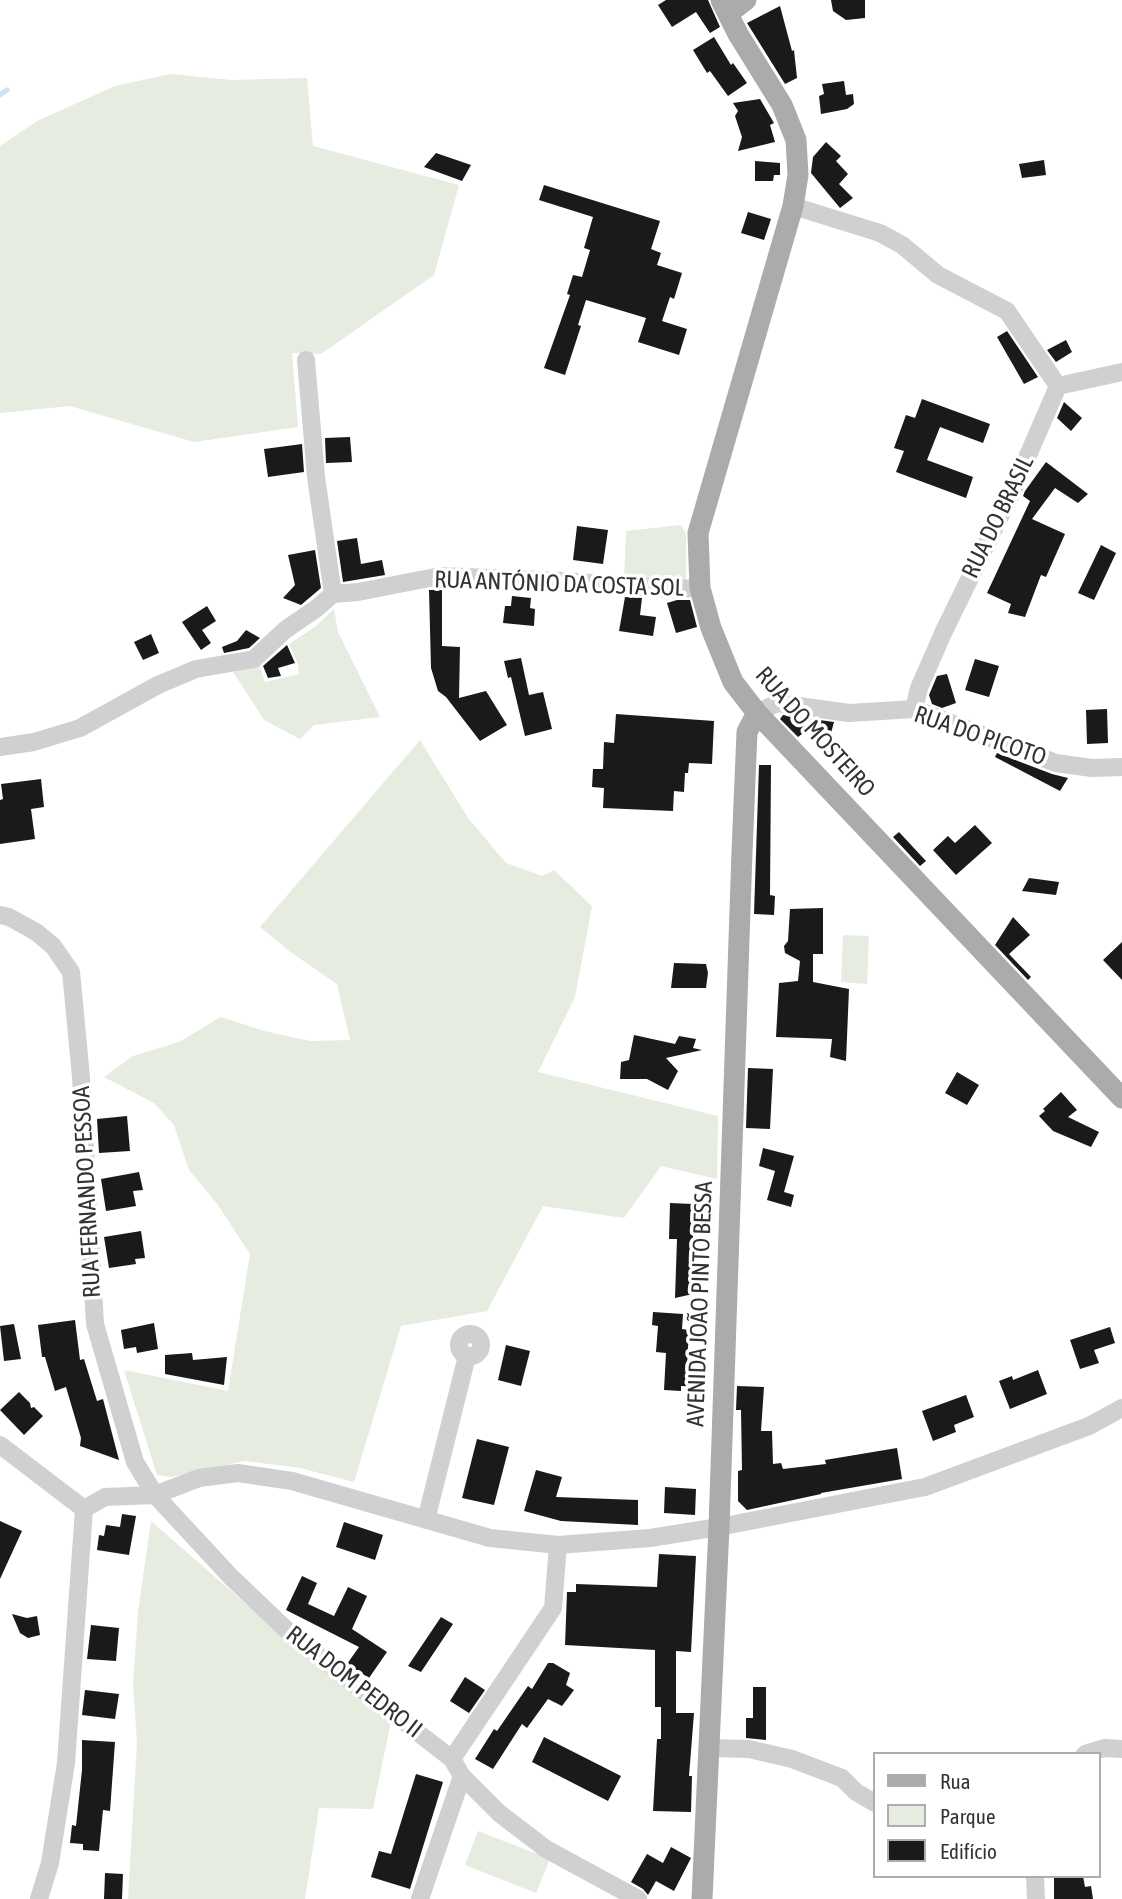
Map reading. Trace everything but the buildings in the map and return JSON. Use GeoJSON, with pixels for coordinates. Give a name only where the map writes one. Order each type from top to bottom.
{"type":"FeatureCollection","features":[{"type":"Feature","properties":{"kind":"main road","name":"RUA DO MOSTEIRO"},"geometry":{"type":"LineString","coordinates":[[732,4],[738,34],[782,105],[796,140],[798,175],[793,206],[698,533],[700,588],[711,628],[733,682],[757,713],[1122,1098]]}},
{"type":"Feature","properties":{"kind":"main road","name":"AVENIDA JOÃO PINTO BESSA"},"geometry":{"type":"LineString","coordinates":[[702,1899],[719,1527],[747,732],[757,713]]}},
{"type":"Feature","properties":{"kind":"street"},"geometry":{"type":"LineString","coordinates":[[793,206],[880,233],[902,245],[939,275],[1007,311],[1058,386],[1122,372]]}},
{"type":"Feature","properties":{"kind":"street"},"geometry":{"type":"LineString","coordinates":[[0,747],[34,742],[80,728],[158,685],[196,668],[254,659],[285,630],[333,594],[316,477],[306,360]]}},
{"type":"Feature","properties":{"kind":"street","name":"RUA DO BRASIL"},"geometry":{"type":"LineString","coordinates":[[914,709],[919,688],[948,620],[964,587],[975,572],[1058,386]]}},
{"type":"Feature","properties":{"kind":"street","name":"RUA ANTÓNIO DA COSTA SOL"},"geometry":{"type":"LineString","coordinates":[[333,594],[358,592],[440,576],[670,589],[700,588]]}},
{"type":"Feature","properties":{"kind":"street","name":"RUA DO PICOTO"},"geometry":{"type":"LineString","coordinates":[[757,713],[777,703],[849,713],[914,709],[1056,762],[1092,768],[1122,767]]}},
{"type":"Feature","properties":{"kind":"street","name":"RUA FERNANDO PESSOA"},"geometry":{"type":"LineString","coordinates":[[0,915],[36,932],[53,946],[71,972],[81,1076],[95,1324],[135,1462],[155,1495]]}},
{"type":"Feature","properties":{"kind":"street"},"geometry":{"type":"LineString","coordinates":[[426,1520],[467,1356]]}},
{"type":"Feature","properties":{"kind":"street"},"geometry":{"type":"LineString","coordinates":[[84,1509],[105,1497],[155,1495],[199,1478],[238,1473],[292,1481],[490,1538],[558,1545],[650,1538],[925,1487],[1089,1426],[1122,1408]]}},
{"type":"Feature","properties":{"kind":"street"},"geometry":{"type":"LineString","coordinates":[[0,1445],[84,1509]]}},
{"type":"Feature","properties":{"kind":"street","name":"RUA DOM PEDRO II"},"geometry":{"type":"LineString","coordinates":[[155,1495],[231,1577],[294,1637],[452,1759],[462,1776],[499,1813],[546,1849],[638,1899]]}},
{"type":"Feature","properties":{"kind":"street"},"geometry":{"type":"LineString","coordinates":[[39,1899],[50,1863],[66,1763],[84,1509]]}},
{"type":"Feature","properties":{"kind":"street"},"geometry":{"type":"LineString","coordinates":[[452,1759],[553,1608],[557,1587],[558,1545]]}},
{"type":"Feature","properties":{"kind":"street"},"geometry":{"type":"LineString","coordinates":[[708,1748],[749,1749],[792,1759],[842,1777],[856,1792],[874,1802]]}},
{"type":"Feature","properties":{"kind":"street"},"geometry":{"type":"LineString","coordinates":[[1091,1752],[1104,1748],[1122,1749]]}},
{"type":"Feature","properties":{"kind":"street"},"geometry":{"type":"LineString","coordinates":[[420,1899],[462,1776]]}},
{"type":"Feature","properties":{"kind":"street"},"geometry":{"type":"LineString","coordinates":[[1035,1878],[1036,1899]]}},
{"type":"Feature","properties":{"kind":"green space"},"geometry":{"type":"Polygon","coordinates":[[[171,74],[231,80],[307,78],[313,146],[459,185],[434,275],[321,354],[292,353],[298,427],[194,442],[70,406],[0,413],[0,146],[37,121],[115,86],[171,74]]]}},
{"type":"Feature","properties":{"kind":"green space"},"geometry":{"type":"Polygon","coordinates":[[[681,525],[686,534],[686,583],[624,580],[626,531],[681,525]]]}},
{"type":"Feature","properties":{"kind":"green space"},"geometry":{"type":"Polygon","coordinates":[[[334,609],[338,632],[380,717],[314,725],[300,739],[264,720],[233,672],[259,664],[265,682],[299,674],[298,664],[289,644],[315,627],[334,609]]]}},
{"type":"Feature","properties":{"kind":"green space"},"geometry":{"type":"Polygon","coordinates":[[[420,740],[468,818],[506,863],[542,876],[554,870],[592,906],[575,997],[538,1072],[718,1116],[717,1179],[661,1166],[624,1218],[543,1206],[487,1311],[401,1326],[354,1482],[300,1468],[245,1461],[171,1477],[157,1475],[124,1370],[228,1391],[250,1254],[218,1205],[189,1170],[174,1125],[154,1103],[104,1077],[133,1056],[179,1042],[221,1017],[264,1031],[310,1041],[350,1040],[337,984],[260,927],[420,740]]]}},
{"type":"Feature","properties":{"kind":"green space"},"geometry":{"type":"Polygon","coordinates":[[[843,935],[869,936],[867,984],[841,982],[843,935]]]}},
{"type":"Feature","properties":{"kind":"green space"},"geometry":{"type":"Polygon","coordinates":[[[151,1521],[277,1631],[391,1721],[373,1809],[319,1808],[305,1899],[128,1899],[137,1743],[133,1684],[138,1612],[151,1521]]]}},
{"type":"Feature","properties":{"kind":"green space"},"geometry":{"type":"Polygon","coordinates":[[[478,1831],[550,1859],[536,1893],[465,1865],[478,1831]]]}},
{"type":"Feature","properties":{"kind":"waterway"},"geometry":{"type":"LineString","coordinates":[[0,95],[7,90]]}}]}
